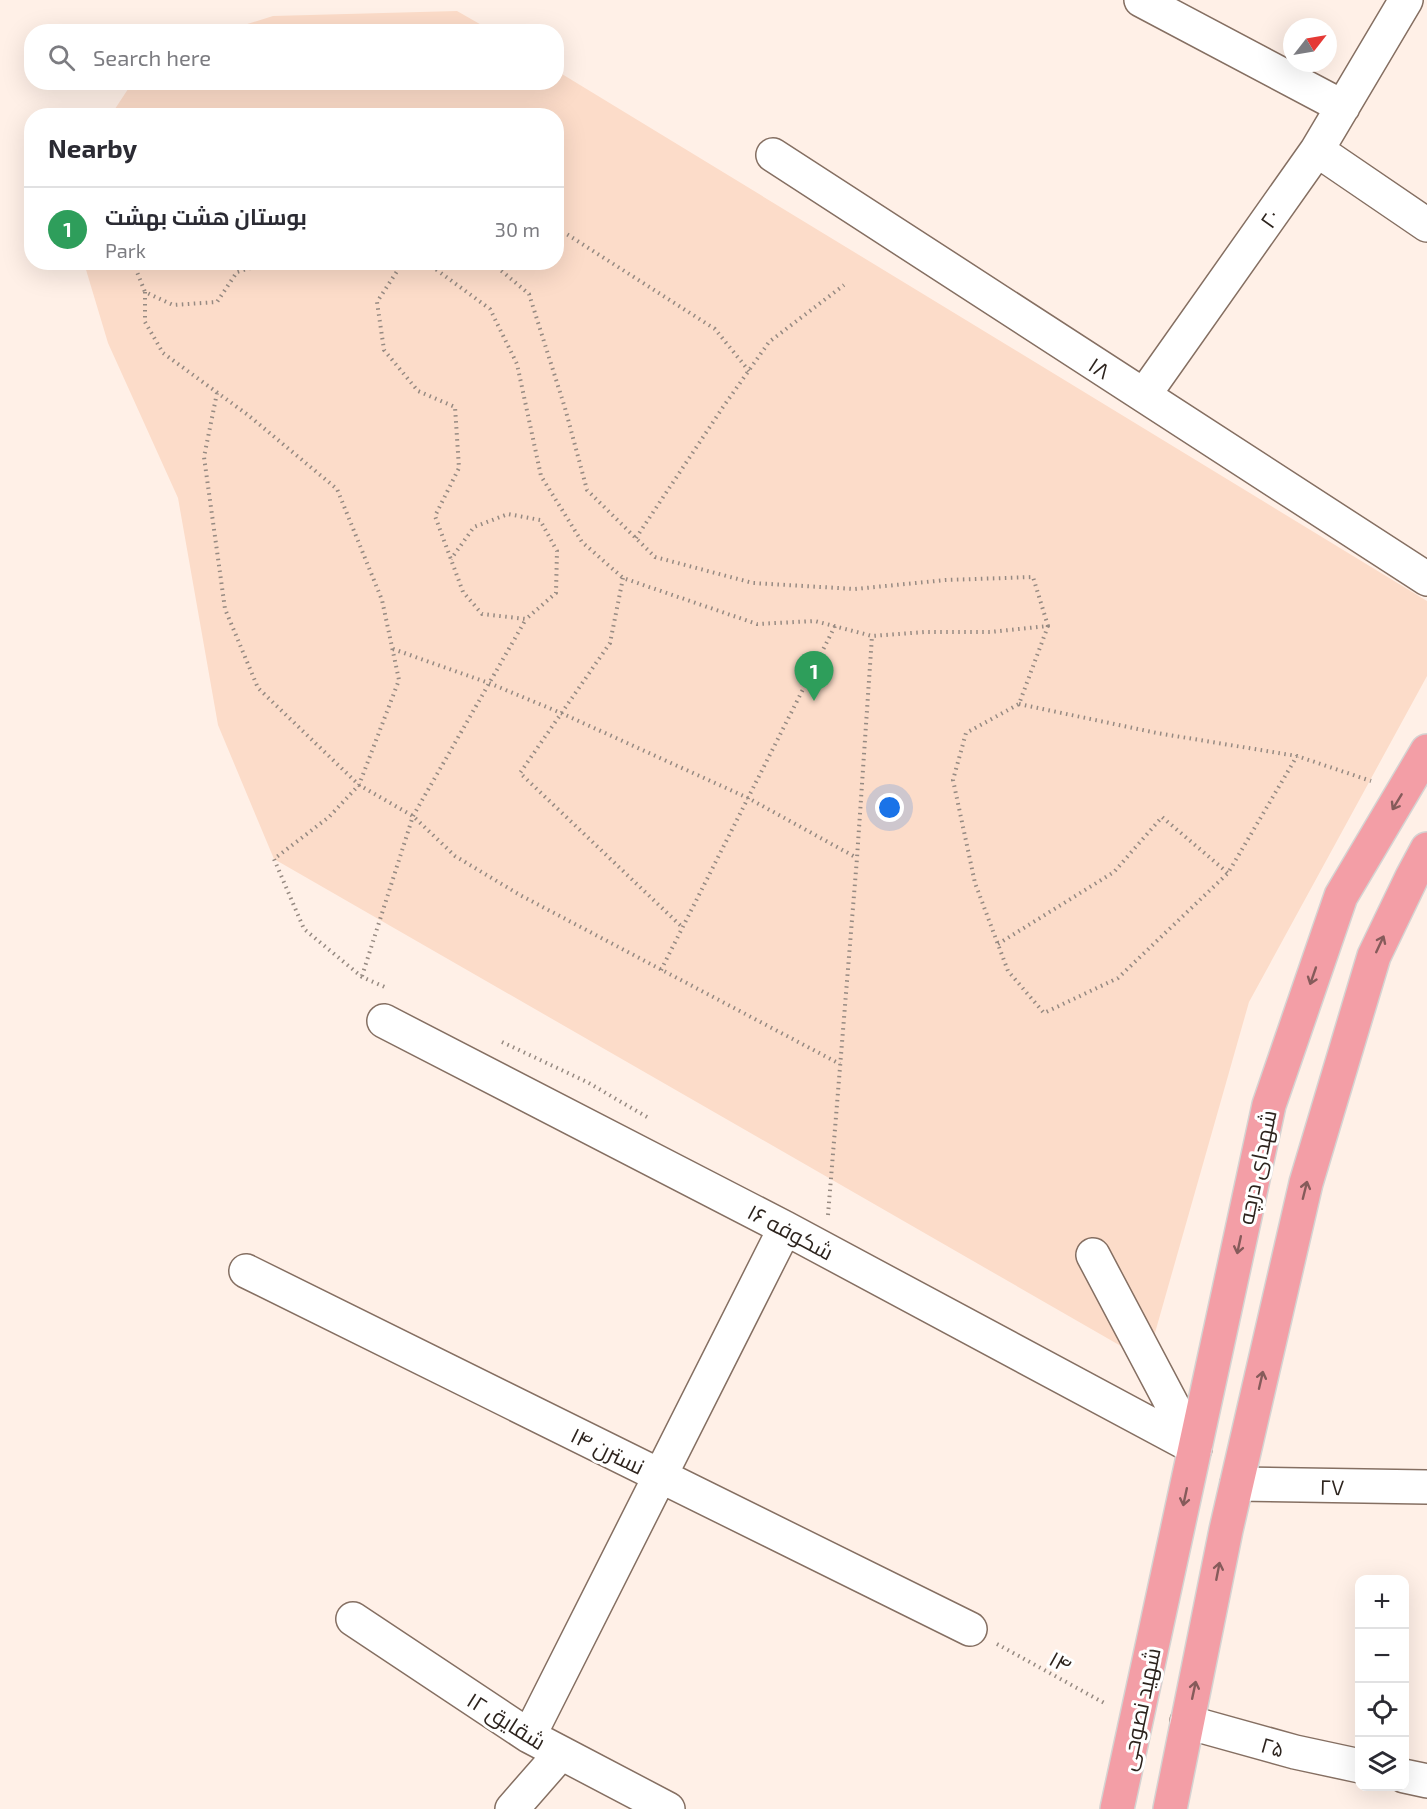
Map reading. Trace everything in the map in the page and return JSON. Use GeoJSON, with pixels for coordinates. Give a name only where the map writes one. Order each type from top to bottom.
{"type":"FeatureCollection","features":[{"type":"Feature","properties":{"kind":"main road","name":"شهدای درچه"},"geometry":{"type":"LineString","coordinates":[[1161,1609],[1269,1105],[1341,896],[1427,752]]}},
{"type":"Feature","properties":{"kind":"main road"},"geometry":{"type":"LineString","coordinates":[[1170,1809],[1237,1484],[1306,1183],[1374,956],[1427,849]]}},
{"type":"Feature","properties":{"kind":"main road"},"geometry":{"type":"LineString","coordinates":[[1161,1609],[1207,1628]]}},
{"type":"Feature","properties":{"kind":"main road","name":"شهید نصوحی"},"geometry":{"type":"LineString","coordinates":[[1117,1809],[1161,1609]]}},
{"type":"Feature","properties":{"kind":"street"},"geometry":{"type":"LineString","coordinates":[[1141,0],[1343,107]]}},
{"type":"Feature","properties":{"kind":"street","name":"۲۰"},"geometry":{"type":"LineString","coordinates":[[1143,395],[1317,150],[1406,0]]}},
{"type":"Feature","properties":{"kind":"street"},"geometry":{"type":"LineString","coordinates":[[1317,150],[1427,225]]}},
{"type":"Feature","properties":{"kind":"street","name":"۱۸"},"geometry":{"type":"LineString","coordinates":[[772,155],[1427,579]]}},
{"type":"Feature","properties":{"kind":"street","name":"شکوفه ۱۶"},"geometry":{"type":"LineString","coordinates":[[389,1006],[785,1227],[1195,1448]]}},
{"type":"Feature","properties":{"kind":"street"},"geometry":{"type":"LineString","coordinates":[[529,1736],[785,1227]]}},
{"type":"Feature","properties":{"kind":"street"},"geometry":{"type":"LineString","coordinates":[[1094,1255],[1195,1448]]}},
{"type":"Feature","properties":{"kind":"street","name":"نسترن ۱۴"},"geometry":{"type":"LineString","coordinates":[[246,1271],[970,1629]]}},
{"type":"Feature","properties":{"kind":"street","name":"۲۷"},"geometry":{"type":"LineString","coordinates":[[1237,1484],[1427,1487]]}},
{"type":"Feature","properties":{"kind":"street","name":"شقایق ۱۲"},"geometry":{"type":"LineString","coordinates":[[353,1619],[529,1736],[668,1809]]}},
{"type":"Feature","properties":{"kind":"street","name":"۲۵"},"geometry":{"type":"LineString","coordinates":[[1187,1722],[1295,1752],[1355,1765]]}},
{"type":"Feature","properties":{"kind":"street"},"geometry":{"type":"LineString","coordinates":[[512,1809],[561,1753]]}},
{"type":"Feature","properties":{"kind":"street"},"geometry":{"type":"LineString","coordinates":[[1409,1777],[1427,1781]]}},
{"type":"Feature","properties":{"kind":"path"},"geometry":{"type":"LineString","coordinates":[[564,233],[715,329],[749,371]]}},
{"type":"Feature","properties":{"kind":"path"},"geometry":{"type":"LineString","coordinates":[[136,270],[145,292],[145,322],[163,353],[337,489],[382,600],[399,680],[359,785],[328,816],[274,859],[304,929],[362,976],[389,1006]]}},
{"type":"Feature","properties":{"kind":"path"},"geometry":{"type":"LineString","coordinates":[[145,292],[173,305],[217,302],[237,272],[244,270]]}},
{"type":"Feature","properties":{"kind":"path"},"geometry":{"type":"LineString","coordinates":[[398,270],[377,302],[384,350],[418,391],[455,407],[459,468],[435,516],[463,592],[482,614],[526,619]]}},
{"type":"Feature","properties":{"kind":"path"},"geometry":{"type":"LineString","coordinates":[[437,270],[490,309],[517,364],[541,476],[582,542],[623,578],[757,624],[815,621],[872,636],[925,632],[990,632],[1048,627]]}},
{"type":"Feature","properties":{"kind":"path"},"geometry":{"type":"LineString","coordinates":[[500,270],[529,294],[565,408],[587,490],[655,557],[753,583],[855,589],[946,580],[1033,577],[1048,627],[1019,704]]}},
{"type":"Feature","properties":{"kind":"path"},"geometry":{"type":"LineString","coordinates":[[636,538],[770,342],[844,285]]}},
{"type":"Feature","properties":{"kind":"path"},"geometry":{"type":"LineString","coordinates":[[217,393],[204,457],[225,609],[258,688],[359,785],[412,816],[455,856],[520,895],[840,1064]]}},
{"type":"Feature","properties":{"kind":"path"},"geometry":{"type":"LineString","coordinates":[[362,976],[412,816],[526,619],[556,593],[557,551],[540,520],[508,514],[474,527],[451,559]]}},
{"type":"Feature","properties":{"kind":"path"},"geometry":{"type":"LineString","coordinates":[[623,578],[610,644],[520,773],[682,927]]}},
{"type":"Feature","properties":{"kind":"path"},"geometry":{"type":"LineString","coordinates":[[661,969],[835,626]]}},
{"type":"Feature","properties":{"kind":"path"},"geometry":{"type":"LineString","coordinates":[[827,1222],[857,858],[872,636]]}},
{"type":"Feature","properties":{"kind":"path"},"geometry":{"type":"LineString","coordinates":[[393,649],[489,683],[561,713],[748,798],[857,858]]}},
{"type":"Feature","properties":{"kind":"path"},"geometry":{"type":"LineString","coordinates":[[1297,756],[1228,873],[1118,978],[1044,1013],[1008,972],[975,883],[953,780],[966,733],[1019,704],[1157,733],[1297,756],[1403,792]]}},
{"type":"Feature","properties":{"kind":"path"},"geometry":{"type":"LineString","coordinates":[[998,944],[1114,872],[1162,817],[1228,873]]}},
{"type":"Feature","properties":{"kind":"path"},"geometry":{"type":"LineString","coordinates":[[501,1042],[587,1082],[657,1123]]}},
{"type":"Feature","properties":{"kind":"path","name":"۱۴"},"geometry":{"type":"LineString","coordinates":[[970,1629],[1136,1721]]}},
{"type":"Feature","properties":{"kind":"shaded area"},"geometry":{"type":"Polygon","coordinates":[[[457,11],[480,24],[247,24],[273,16],[457,11]]]}},
{"type":"Feature","properties":{"kind":"shaded area"},"geometry":{"type":"Polygon","coordinates":[[[564,75],[1427,601],[1427,676],[1249,1002],[1147,1361],[274,859],[218,725],[178,498],[108,343],[86,270],[564,270],[564,108],[116,108],[127,90],[564,90],[564,75]]]}},
{"type":"Feature","properties":{"kind":"place","name":"بوستان هشت بهشت"},"geometry":{"type":"Point","coordinates":[814,701]}}]}
